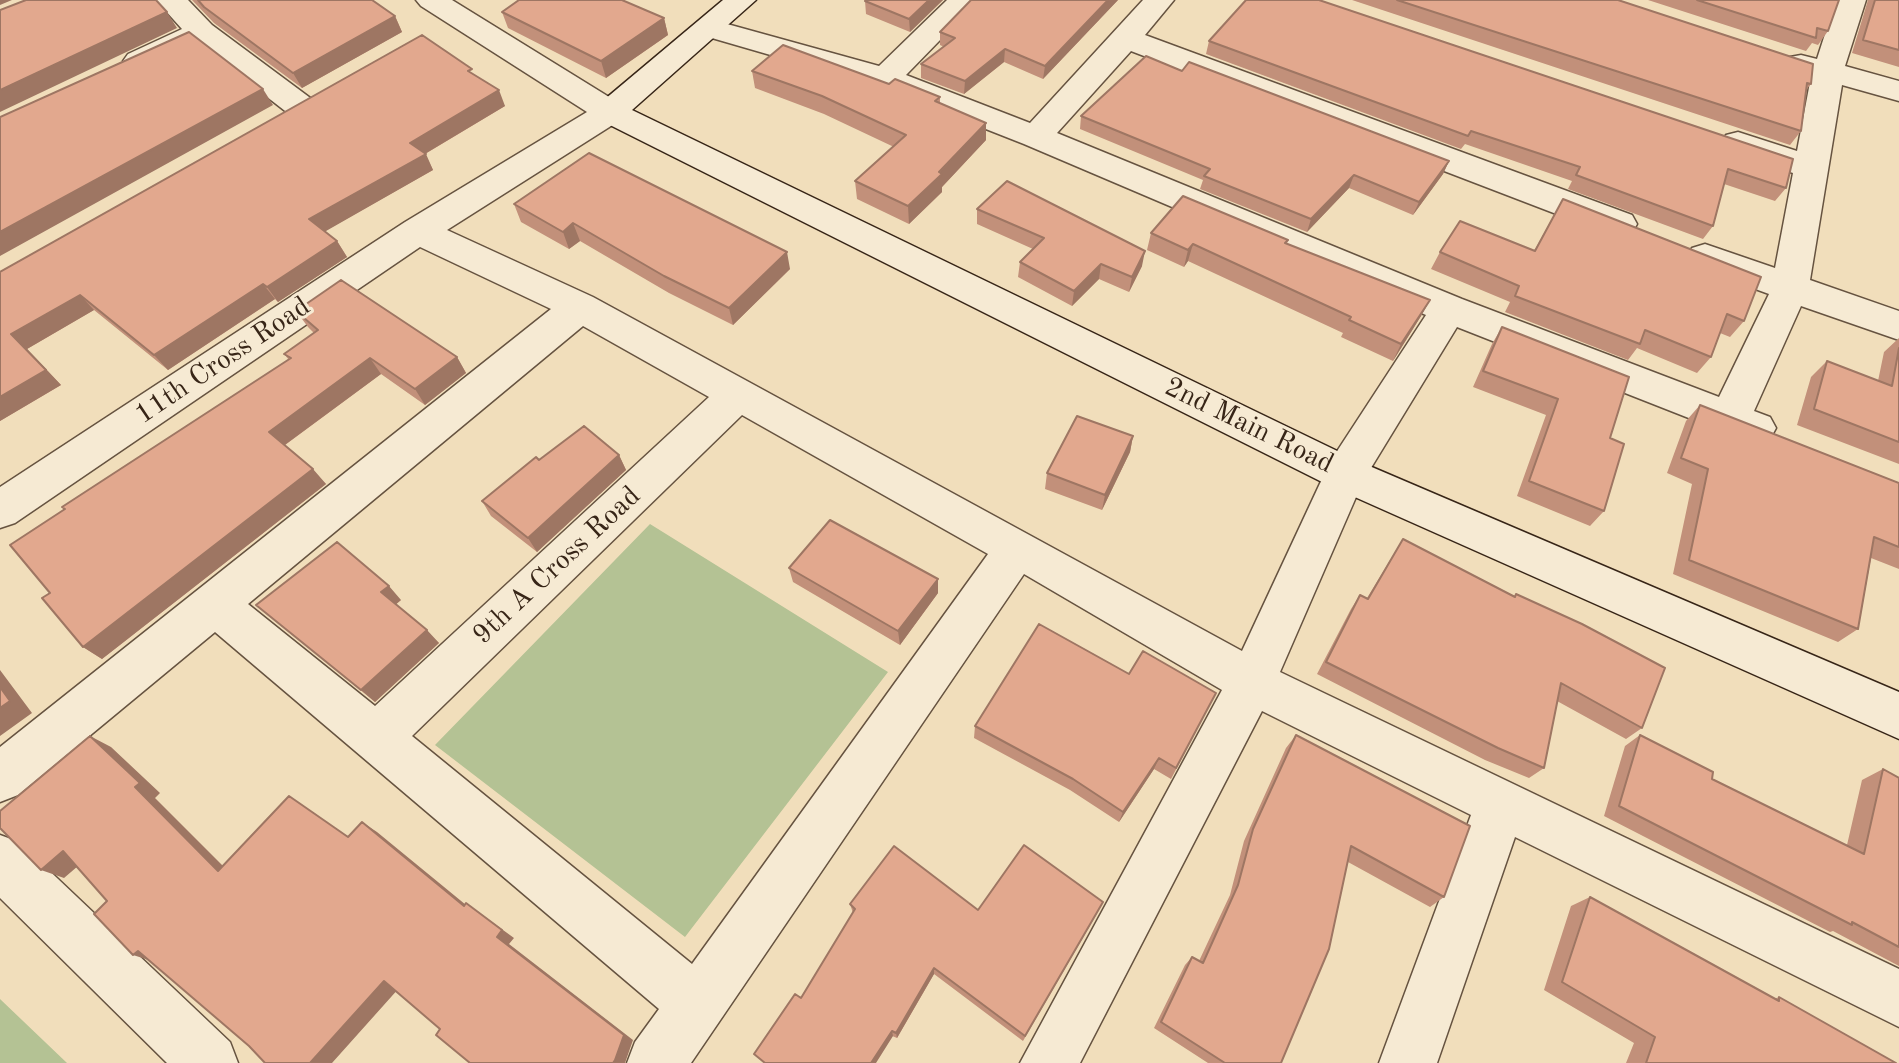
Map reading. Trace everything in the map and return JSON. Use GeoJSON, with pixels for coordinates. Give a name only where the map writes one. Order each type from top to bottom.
{"type":"FeatureCollection","features":[{"type":"Feature","properties":{"kind":"street"},"geometry":{"type":"LineString","coordinates":[[171,0],[201,31],[301,107]]}},
{"type":"Feature","properties":{"kind":"street"},"geometry":{"type":"LineString","coordinates":[[440,18],[488,0]]}},
{"type":"Feature","properties":{"kind":"street","name":"11th Cross Road"},"geometry":{"type":"LineString","coordinates":[[0,510],[418,231],[610,112],[741,0]]}},
{"type":"Feature","properties":{"kind":"street"},"geometry":{"type":"LineString","coordinates":[[885,78],[964,0]]}},
{"type":"Feature","properties":{"kind":"street"},"geometry":{"type":"LineString","coordinates":[[1036,137],[1159,0]]}},
{"type":"Feature","properties":{"kind":"street"},"geometry":{"type":"LineString","coordinates":[[1730,418],[1790,289],[1828,72],[1851,0]]}},
{"type":"Feature","properties":{"kind":"street","name":"2nd Main Road"},"geometry":{"type":"LineString","coordinates":[[440,18],[610,112],[1345,474],[1899,716]]}},
{"type":"Feature","properties":{"kind":"street"},"geometry":{"type":"LineString","coordinates":[[709,28],[885,78],[1036,137],[1449,309],[1786,440]]}},
{"type":"Feature","properties":{"kind":"street"},"geometry":{"type":"LineString","coordinates":[[115,72],[201,31]]}},
{"type":"Feature","properties":{"kind":"street"},"geometry":{"type":"LineString","coordinates":[[1123,37],[1790,289],[1899,326]]}},
{"type":"Feature","properties":{"kind":"street"},"geometry":{"type":"LineString","coordinates":[[1769,53],[1899,91]]}},
{"type":"Feature","properties":{"kind":"street"},"geometry":{"type":"LineString","coordinates":[[1706,132],[1812,167]]}},
{"type":"Feature","properties":{"kind":"street"},"geometry":{"type":"LineString","coordinates":[[418,231],[580,307],[1017,548],[1252,682],[1899,999]]}},
{"type":"Feature","properties":{"kind":"street"},"geometry":{"type":"LineString","coordinates":[[0,778],[580,307]]}},
{"type":"Feature","properties":{"kind":"street"},"geometry":{"type":"LineString","coordinates":[[1049,1063],[1252,682],[1345,474],[1449,309]]}},
{"type":"Feature","properties":{"kind":"street","name":"9th A Cross Road"},"geometry":{"type":"LineString","coordinates":[[376,738],[738,394]]}},
{"type":"Feature","properties":{"kind":"street"},"geometry":{"type":"LineString","coordinates":[[656,1063],[1017,548]]}},
{"type":"Feature","properties":{"kind":"street"},"geometry":{"type":"LineString","coordinates":[[215,604],[697,1004]]}},
{"type":"Feature","properties":{"kind":"street"},"geometry":{"type":"LineString","coordinates":[[1408,1063],[1501,804]]}},
{"type":"Feature","properties":{"kind":"street"},"geometry":{"type":"LineString","coordinates":[[0,861],[209,1063]]}},
{"type":"Feature","properties":{"kind":"green space"},"geometry":{"type":"Polygon","coordinates":[[[650,524],[888,672],[685,937],[435,745],[650,524]]]}},
{"type":"Feature","properties":{"kind":"green space"},"geometry":{"type":"Polygon","coordinates":[[[0,999],[67,1063],[0,1063],[0,999]]]}},
{"type":"Feature","properties":{"kind":"building"},"geometry":{"type":"Polygon","coordinates":[[[26,0],[156,0],[167,12],[0,90],[0,10],[26,0]]]}},
{"type":"Feature","properties":{"kind":"building"},"geometry":{"type":"Polygon","coordinates":[[[198,0],[372,0],[395,16],[293,73],[198,0]]]}},
{"type":"Feature","properties":{"kind":"building"},"geometry":{"type":"Polygon","coordinates":[[[519,0],[622,0],[664,18],[601,61],[502,12],[519,0]]]}},
{"type":"Feature","properties":{"kind":"building"},"geometry":{"type":"Polygon","coordinates":[[[867,0],[929,0],[909,19],[867,0]]]}},
{"type":"Feature","properties":{"kind":"building"},"geometry":{"type":"Polygon","coordinates":[[[971,0],[1108,0],[1045,66],[1005,49],[965,81],[921,64],[955,38],[940,32],[971,0]]]}},
{"type":"Feature","properties":{"kind":"building"},"geometry":{"type":"Polygon","coordinates":[[[1246,0],[1319,0],[1793,159],[1786,188],[1728,169],[1713,226],[1576,175],[1580,167],[1471,131],[1468,136],[1209,41],[1246,0]]]}},
{"type":"Feature","properties":{"kind":"building"},"geometry":{"type":"Polygon","coordinates":[[[1397,0],[1618,0],[1813,64],[1811,84],[1807,83],[1801,131],[1397,0]]]}},
{"type":"Feature","properties":{"kind":"building"},"geometry":{"type":"Polygon","coordinates":[[[1697,0],[1839,0],[1828,31],[1817,28],[1816,38],[1697,0]]]}},
{"type":"Feature","properties":{"kind":"building"},"geometry":{"type":"Polygon","coordinates":[[[1875,0],[1899,0],[1899,50],[1863,40],[1875,0]]]}},
{"type":"Feature","properties":{"kind":"building"},"geometry":{"type":"Polygon","coordinates":[[[189,32],[263,89],[0,232],[0,117],[189,32]]]}},
{"type":"Feature","properties":{"kind":"building"},"geometry":{"type":"Polygon","coordinates":[[[422,35],[472,69],[468,71],[499,90],[410,143],[426,154],[309,219],[337,241],[267,287],[263,284],[154,355],[80,295],[11,334],[46,370],[0,397],[0,272],[422,35]]]}},
{"type":"Feature","properties":{"kind":"building"},"geometry":{"type":"Polygon","coordinates":[[[783,45],[889,84],[895,79],[940,97],[935,101],[986,123],[939,172],[942,174],[908,206],[855,181],[906,135],[822,96],[752,71],[783,45]]]}},
{"type":"Feature","properties":{"kind":"building"},"geometry":{"type":"Polygon","coordinates":[[[1146,56],[1182,71],[1189,62],[1449,161],[1419,202],[1354,175],[1311,219],[1204,176],[1210,169],[1081,116],[1146,56]]]}},
{"type":"Feature","properties":{"kind":"building"},"geometry":{"type":"Polygon","coordinates":[[[589,153],[787,252],[729,308],[664,276],[573,223],[563,232],[514,204],[589,153]]]}},
{"type":"Feature","properties":{"kind":"building"},"geometry":{"type":"Polygon","coordinates":[[[1007,181],[1145,251],[1132,277],[1101,264],[1074,291],[1020,262],[1044,238],[977,209],[1007,181]]]}},
{"type":"Feature","properties":{"kind":"building"},"geometry":{"type":"Polygon","coordinates":[[[1183,196],[1288,240],[1285,243],[1430,300],[1401,344],[1349,320],[1351,317],[1193,244],[1188,250],[1151,233],[1183,196]]]}},
{"type":"Feature","properties":{"kind":"building"},"geometry":{"type":"Polygon","coordinates":[[[1563,199],[1761,277],[1744,321],[1727,314],[1711,357],[1645,330],[1640,344],[1515,296],[1519,286],[1440,252],[1460,221],[1535,251],[1563,199]]]}},
{"type":"Feature","properties":{"kind":"building"},"geometry":{"type":"Polygon","coordinates":[[[341,280],[457,357],[415,389],[370,358],[269,432],[313,469],[83,647],[42,598],[50,593],[10,545],[65,509],[62,507],[291,358],[284,354],[318,330],[296,311],[341,280]]]}},
{"type":"Feature","properties":{"kind":"building"},"geometry":{"type":"Polygon","coordinates":[[[1502,327],[1629,377],[1610,438],[1624,444],[1604,511],[1529,481],[1558,399],[1483,371],[1502,327]]]}},
{"type":"Feature","properties":{"kind":"building"},"geometry":{"type":"Polygon","coordinates":[[[1899,348],[1899,442],[1814,409],[1827,361],[1892,386],[1899,348]]]}},
{"type":"Feature","properties":{"kind":"building"},"geometry":{"type":"Polygon","coordinates":[[[1700,405],[1899,483],[1899,547],[1874,537],[1858,629],[1689,560],[1708,469],[1681,458],[1700,405]]]}},
{"type":"Feature","properties":{"kind":"building"},"geometry":{"type":"Polygon","coordinates":[[[1077,416],[1133,436],[1105,495],[1047,473],[1077,416]]]}},
{"type":"Feature","properties":{"kind":"building"},"geometry":{"type":"Polygon","coordinates":[[[584,426],[619,455],[528,538],[482,501],[536,457],[539,460],[584,426]]]}},
{"type":"Feature","properties":{"kind":"building"},"geometry":{"type":"Polygon","coordinates":[[[830,520],[938,579],[898,631],[789,568],[830,520]]]}},
{"type":"Feature","properties":{"kind":"building"},"geometry":{"type":"Polygon","coordinates":[[[1403,539],[1515,597],[1516,594],[1582,624],[1665,668],[1642,728],[1561,683],[1544,768],[1326,662],[1360,595],[1368,599],[1403,539]]]}},
{"type":"Feature","properties":{"kind":"building"},"geometry":{"type":"Polygon","coordinates":[[[337,542],[389,586],[381,592],[427,630],[361,690],[256,605],[337,542]]]}},
{"type":"Feature","properties":{"kind":"building"},"geometry":{"type":"Polygon","coordinates":[[[1039,624],[1129,674],[1143,651],[1216,693],[1176,768],[1159,758],[1123,812],[1073,779],[975,726],[1039,624]]]}},
{"type":"Feature","properties":{"kind":"building"},"geometry":{"type":"Polygon","coordinates":[[[0,687],[10,701],[0,708],[0,687]]]}},
{"type":"Feature","properties":{"kind":"building"},"geometry":{"type":"Polygon","coordinates":[[[1296,735],[1470,826],[1444,897],[1351,846],[1329,949],[1281,1063],[1225,1063],[1161,1022],[1192,957],[1203,963],[1238,885],[1253,829],[1296,735]]]}},
{"type":"Feature","properties":{"kind":"building"},"geometry":{"type":"Polygon","coordinates":[[[1640,735],[1713,772],[1712,779],[1864,854],[1883,769],[1899,778],[1899,947],[1619,806],[1640,735]]]}},
{"type":"Feature","properties":{"kind":"building"},"geometry":{"type":"Polygon","coordinates":[[[90,736],[140,783],[135,787],[218,871],[289,796],[348,837],[362,822],[464,906],[466,903],[502,930],[497,937],[624,1035],[615,1060],[613,1063],[470,1063],[436,1035],[440,1029],[384,981],[310,1063],[265,1063],[138,951],[133,955],[94,914],[107,901],[63,851],[41,870],[0,828],[0,811],[90,736]]]}},
{"type":"Feature","properties":{"kind":"building"},"geometry":{"type":"Polygon","coordinates":[[[1024,845],[1103,902],[1025,1036],[934,968],[896,1033],[892,1031],[871,1063],[765,1063],[754,1054],[795,994],[801,998],[855,909],[850,904],[894,846],[978,910],[1024,845]]]}},
{"type":"Feature","properties":{"kind":"building"},"geometry":{"type":"Polygon","coordinates":[[[1590,897],[1896,1063],[1646,1063],[1655,1037],[1562,982],[1590,897]]]}}]}
